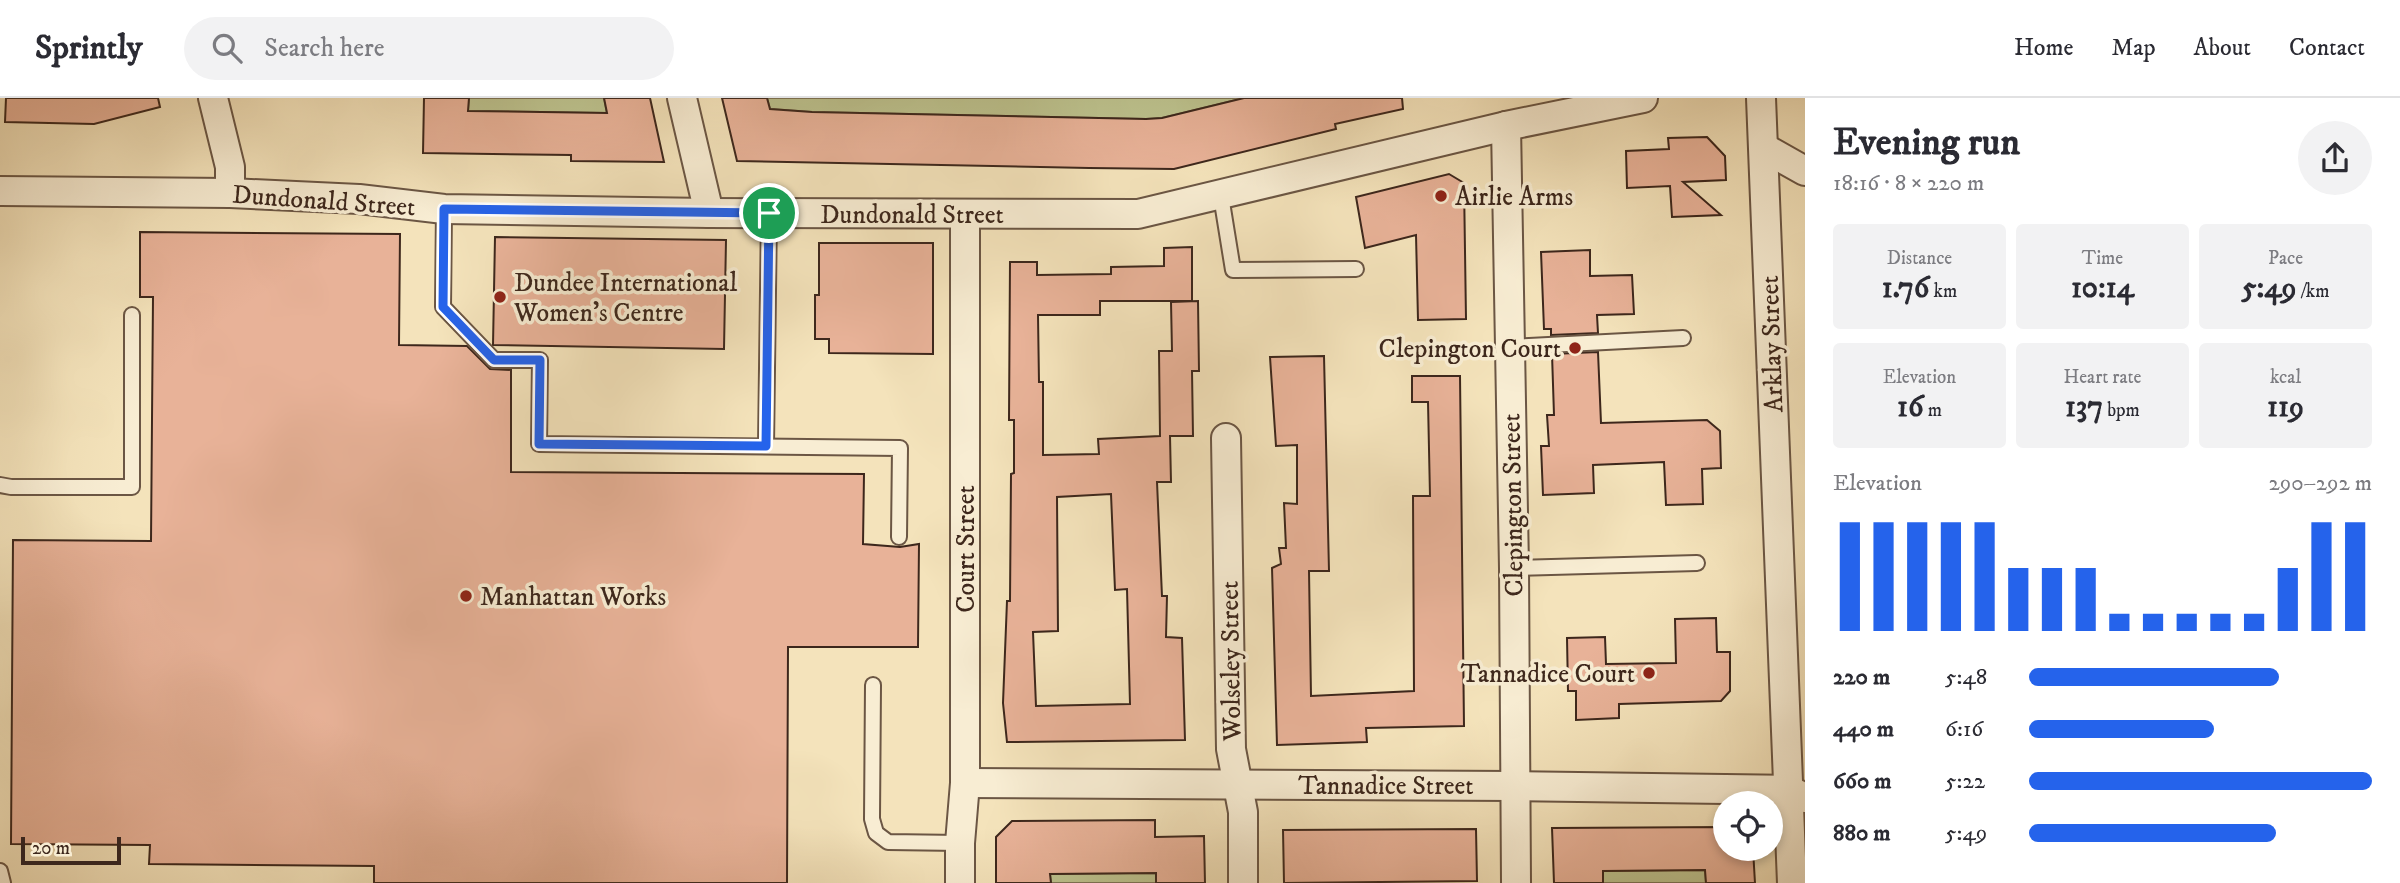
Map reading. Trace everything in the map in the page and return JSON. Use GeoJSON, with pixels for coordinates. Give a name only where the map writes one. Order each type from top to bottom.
{"type":"FeatureCollection","features":[{"type":"Feature","properties":{"kind":"street"},"geometry":{"type":"LineString","coordinates":[[213,98],[230,167],[230,193]]}},
{"type":"Feature","properties":{"kind":"street"},"geometry":{"type":"LineString","coordinates":[[682,98],[709,213]]}},
{"type":"Feature","properties":{"kind":"street","name":"Dundonald Street"},"geometry":{"type":"LineString","coordinates":[[0,191],[230,193],[359,199],[444,209],[1138,214],[1506,126],[1643,98]]}},
{"type":"Feature","properties":{"kind":"street","name":"Arklay Street"},"geometry":{"type":"LineString","coordinates":[[1761,98],[1797,794],[1792,883]]}},
{"type":"Feature","properties":{"kind":"street","name":"Clepington Street"},"geometry":{"type":"LineString","coordinates":[[1506,126],[1514,568],[1516,883]]}},
{"type":"Feature","properties":{"kind":"street"},"geometry":{"type":"LineString","coordinates":[[1764,148],[1805,171]]}},
{"type":"Feature","properties":{"kind":"street","name":"Court Street"},"geometry":{"type":"LineString","coordinates":[[960,883],[965,783],[965,214]]}},
{"type":"Feature","properties":{"kind":"street","name":"Wolseley Street"},"geometry":{"type":"LineString","coordinates":[[1226,438],[1230,748],[1243,812],[1243,883]]}},
{"type":"Feature","properties":{"kind":"street","name":"Tannadice Street"},"geometry":{"type":"LineString","coordinates":[[965,783],[1514,786],[1797,794]]}},
{"type":"Feature","properties":{"kind":"lane"},"geometry":{"type":"LineString","coordinates":[[1221,196],[1233,270],[1356,269]]}},
{"type":"Feature","properties":{"kind":"lane"},"geometry":{"type":"LineString","coordinates":[[444,209],[443,307],[494,360],[540,360],[539,444],[900,448],[899,537]]}},
{"type":"Feature","properties":{"kind":"lane"},"geometry":{"type":"LineString","coordinates":[[766,446],[769,213]]}},
{"type":"Feature","properties":{"kind":"lane"},"geometry":{"type":"LineString","coordinates":[[0,485],[132,487],[132,315]]}},
{"type":"Feature","properties":{"kind":"lane"},"geometry":{"type":"LineString","coordinates":[[1510,347],[1683,338]]}},
{"type":"Feature","properties":{"kind":"lane"},"geometry":{"type":"LineString","coordinates":[[1514,568],[1697,562]]}},
{"type":"Feature","properties":{"kind":"lane"},"geometry":{"type":"LineString","coordinates":[[873,685],[872,818],[876,833],[888,842],[960,843]]}},
{"type":"Feature","properties":{"kind":"lane"},"geometry":{"type":"LineString","coordinates":[[0,872],[3,883]]}},
{"type":"Feature","properties":{"kind":"green space"},"geometry":{"type":"Polygon","coordinates":[[[469,98],[604,98],[607,113],[468,111],[469,98]]]}},
{"type":"Feature","properties":{"kind":"green space"},"geometry":{"type":"Polygon","coordinates":[[[767,98],[1244,98],[1162,118],[1146,119],[812,112],[770,109],[767,98]]]}},
{"type":"Feature","properties":{"kind":"green space"},"geometry":{"type":"Polygon","coordinates":[[[1705,870],[1706,883],[1603,883],[1603,871],[1705,870]]]}},
{"type":"Feature","properties":{"kind":"green space"},"geometry":{"type":"Polygon","coordinates":[[[1156,873],[1156,883],[1051,883],[1050,874],[1156,873]]]}},
{"type":"Feature","properties":{"kind":"building"},"geometry":{"type":"Polygon","coordinates":[[[6,98],[158,98],[160,107],[94,124],[5,122],[6,98]]]}},
{"type":"Feature","properties":{"kind":"building"},"geometry":{"type":"Polygon","coordinates":[[[424,98],[469,98],[468,111],[607,113],[604,98],[650,98],[664,162],[571,161],[571,155],[423,153],[424,98]]]}},
{"type":"Feature","properties":{"kind":"building"},"geometry":{"type":"Polygon","coordinates":[[[722,98],[767,98],[770,109],[812,112],[1146,119],[1162,118],[1244,98],[1402,98],[1403,109],[1335,124],[1336,129],[1174,169],[1089,168],[737,161],[722,98]]]}},
{"type":"Feature","properties":{"kind":"building"},"geometry":{"type":"Polygon","coordinates":[[[1707,137],[1725,156],[1726,180],[1683,182],[1721,215],[1672,217],[1670,186],[1627,188],[1626,151],[1669,149],[1668,138],[1707,137]]]}},
{"type":"Feature","properties":{"kind":"building"},"geometry":{"type":"Polygon","coordinates":[[[1449,174],[1464,183],[1466,319],[1418,320],[1416,235],[1365,248],[1356,197],[1449,174]]]}},
{"type":"Feature","properties":{"kind":"building","name":"Manhattan Works"},"geometry":{"type":"Polygon","coordinates":[[[140,232],[400,234],[399,345],[467,346],[490,369],[511,370],[511,472],[864,474],[863,544],[900,547],[919,544],[918,647],[788,647],[787,883],[374,883],[374,866],[149,864],[150,845],[11,844],[13,540],[151,541],[153,297],[140,297],[140,232]]]}},
{"type":"Feature","properties":{"kind":"building"},"geometry":{"type":"Polygon","coordinates":[[[495,237],[726,240],[724,349],[493,345],[495,237]]]}},
{"type":"Feature","properties":{"kind":"building"},"geometry":{"type":"Polygon","coordinates":[[[819,243],[933,243],[933,354],[829,353],[829,339],[815,339],[815,295],[819,295],[819,243]]]}},
{"type":"Feature","properties":{"kind":"building"},"geometry":{"type":"Polygon","coordinates":[[[1192,247],[1192,301],[1100,301],[1100,315],[1038,315],[1039,382],[1043,382],[1043,455],[1099,454],[1098,439],[1160,436],[1159,351],[1172,351],[1171,302],[1198,301],[1199,371],[1192,371],[1193,436],[1170,436],[1171,482],[1157,482],[1162,596],[1167,596],[1166,637],[1182,638],[1185,740],[1007,742],[1003,703],[1007,601],[1010,601],[1011,474],[1014,473],[1014,420],[1009,420],[1010,262],[1037,262],[1037,275],[1111,274],[1111,267],[1164,266],[1164,248],[1192,247]],[[1111,494],[1057,497],[1058,631],[1033,632],[1036,706],[1130,704],[1127,589],[1115,590],[1111,494]]]}},
{"type":"Feature","properties":{"kind":"building","name":"Clepington Court"},"geometry":{"type":"Polygon","coordinates":[[[1590,250],[1590,276],[1632,275],[1634,314],[1597,315],[1598,333],[1551,335],[1551,329],[1544,329],[1541,252],[1590,250]]]}},
{"type":"Feature","properties":{"kind":"building"},"geometry":{"type":"Polygon","coordinates":[[[1598,352],[1601,423],[1707,420],[1720,431],[1721,468],[1702,469],[1703,504],[1666,505],[1664,462],[1593,465],[1594,493],[1543,495],[1541,446],[1549,446],[1547,415],[1554,415],[1552,354],[1598,352]]]}},
{"type":"Feature","properties":{"kind":"building"},"geometry":{"type":"Polygon","coordinates":[[[1324,356],[1329,571],[1309,571],[1311,696],[1414,691],[1413,496],[1430,496],[1428,402],[1412,402],[1412,376],[1460,376],[1464,726],[1366,728],[1367,742],[1277,745],[1272,568],[1281,564],[1279,548],[1286,548],[1284,503],[1297,504],[1297,445],[1276,446],[1270,357],[1324,356]]]}},
{"type":"Feature","properties":{"kind":"building","name":"Tannadice Court"},"geometry":{"type":"Polygon","coordinates":[[[1716,618],[1717,652],[1730,652],[1730,691],[1721,701],[1619,704],[1619,718],[1576,720],[1576,691],[1568,691],[1567,638],[1605,637],[1606,664],[1676,663],[1675,619],[1716,618]]]}},
{"type":"Feature","properties":{"kind":"building"},"geometry":{"type":"Polygon","coordinates":[[[1155,820],[1155,837],[1204,836],[1205,883],[1156,883],[1156,873],[1050,874],[1051,883],[996,883],[996,837],[1012,821],[1155,820]]]}},
{"type":"Feature","properties":{"kind":"building"},"geometry":{"type":"Polygon","coordinates":[[[1713,827],[1713,861],[1754,861],[1755,883],[1706,883],[1705,870],[1603,871],[1603,883],[1554,883],[1552,828],[1713,827]]]}},
{"type":"Feature","properties":{"kind":"building"},"geometry":{"type":"Polygon","coordinates":[[[1476,829],[1477,881],[1284,883],[1283,830],[1476,829]]]}},
{"type":"Feature","properties":{"kind":"place","name":"Airlie Arms"},"geometry":{"type":"Point","coordinates":[1441,196]}},
{"type":"Feature","properties":{"kind":"place","name":"Dundee International Women's Centre"},"geometry":{"type":"Point","coordinates":[500,297]}},
{"type":"Feature","properties":{"kind":"place","name":"Clepington Court"},"geometry":{"type":"Point","coordinates":[1575,348]}},
{"type":"Feature","properties":{"kind":"place","name":"Manhattan Works"},"geometry":{"type":"Point","coordinates":[466,596]}},
{"type":"Feature","properties":{"kind":"place","name":"Tannadice Court"},"geometry":{"type":"Point","coordinates":[1649,673]}},
{"type":"Feature","properties":{"kind":"route"},"geometry":{"type":"LineString","coordinates":[[444,209],[769,213],[766,446],[539,444],[540,360],[494,360],[443,307],[444,209]]}}]}
